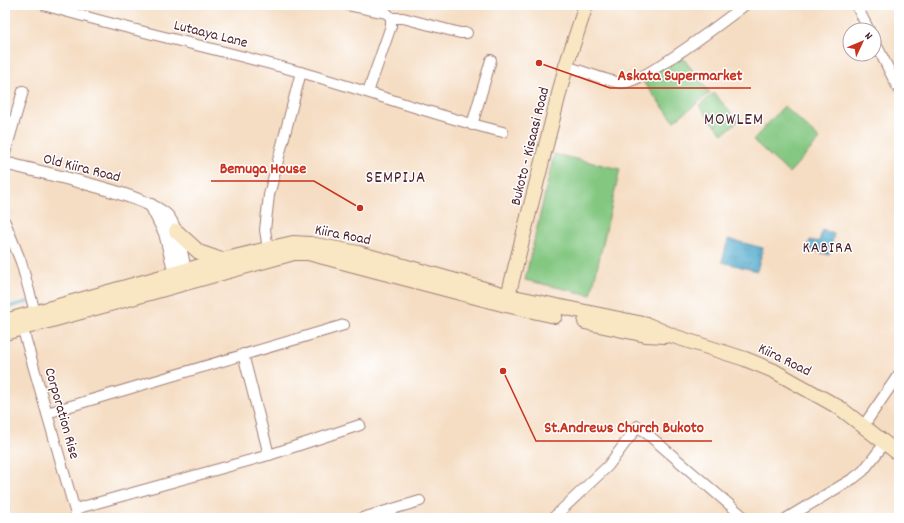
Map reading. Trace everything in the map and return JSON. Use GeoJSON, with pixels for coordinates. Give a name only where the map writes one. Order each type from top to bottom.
{"type":"FeatureCollection","features":[{"type":"Feature","properties":{"kind":"main road","name":"Bukoto - Kisaasi Road"},"geometry":{"type":"LineString","coordinates":[[507,301],[566,66],[586,5]]}},
{"type":"Feature","properties":{"kind":"main road"},"geometry":{"type":"LineString","coordinates":[[176,231],[199,252],[222,260]]}},
{"type":"Feature","properties":{"kind":"main road","name":"Kiira Road"},"geometry":{"type":"LineString","coordinates":[[5,321],[21,322],[181,278],[222,260],[293,243],[310,244],[358,253],[507,301]]}},
{"type":"Feature","properties":{"kind":"main road","name":"Kiira Road"},"geometry":{"type":"LineString","coordinates":[[5,333],[35,312],[181,278],[294,254],[308,253],[507,301],[648,325],[673,336],[739,357],[774,371],[840,408],[899,454]]}},
{"type":"Feature","properties":{"kind":"street","name":"Lutaaya Lane"},"geometry":{"type":"LineString","coordinates":[[44,5],[72,9],[301,72],[472,125],[503,132]]}},
{"type":"Feature","properties":{"kind":"street"},"geometry":{"type":"LineString","coordinates":[[348,5],[387,13],[391,18],[391,26],[368,92]]}},
{"type":"Feature","properties":{"kind":"street"},"geometry":{"type":"LineString","coordinates":[[566,66],[622,83],[638,79],[710,32],[745,5]]}},
{"type":"Feature","properties":{"kind":"street"},"geometry":{"type":"LineString","coordinates":[[856,5],[865,22]]}},
{"type":"Feature","properties":{"kind":"street"},"geometry":{"type":"LineString","coordinates":[[391,18],[403,18],[460,33],[467,33]]}},
{"type":"Feature","properties":{"kind":"street"},"geometry":{"type":"LineString","coordinates":[[882,56],[899,90]]}},
{"type":"Feature","properties":{"kind":"street"},"geometry":{"type":"LineString","coordinates":[[472,125],[491,60]]}},
{"type":"Feature","properties":{"kind":"street"},"geometry":{"type":"LineString","coordinates":[[268,249],[264,230],[269,195],[301,72]]}},
{"type":"Feature","properties":{"kind":"street"},"geometry":{"type":"LineString","coordinates":[[5,153],[23,91]]}},
{"type":"Feature","properties":{"kind":"street","name":"Old Kiira Road"},"geometry":{"type":"LineString","coordinates":[[5,163],[124,194],[150,204],[165,213],[176,231],[181,278]]}},
{"type":"Feature","properties":{"kind":"street"},"geometry":{"type":"LineString","coordinates":[[150,204],[165,233],[181,278]]}},
{"type":"Feature","properties":{"kind":"street"},"geometry":{"type":"LineString","coordinates":[[5,222],[21,262],[35,312]]}},
{"type":"Feature","properties":{"kind":"street","name":"Corporation Rise"},"geometry":{"type":"LineString","coordinates":[[21,322],[76,514]]}},
{"type":"Feature","properties":{"kind":"street"},"geometry":{"type":"LineString","coordinates":[[47,413],[344,325]]}},
{"type":"Feature","properties":{"kind":"street"},"geometry":{"type":"LineString","coordinates":[[243,354],[269,455]]}},
{"type":"Feature","properties":{"kind":"street"},"geometry":{"type":"LineString","coordinates":[[868,429],[899,374]]}},
{"type":"Feature","properties":{"kind":"street"},"geometry":{"type":"LineString","coordinates":[[76,514],[269,455],[360,425]]}},
{"type":"Feature","properties":{"kind":"street"},"geometry":{"type":"LineString","coordinates":[[553,518],[608,466],[638,426],[745,518]]}},
{"type":"Feature","properties":{"kind":"street"},"geometry":{"type":"LineString","coordinates":[[787,518],[854,478],[865,468],[885,443]]}},
{"type":"Feature","properties":{"kind":"street"},"geometry":{"type":"LineString","coordinates":[[362,518],[420,501]]}},
{"type":"Feature","properties":{"kind":"green space"},"geometry":{"type":"Polygon","coordinates":[[[680,54],[710,93],[674,121],[643,82],[680,54]]]}},
{"type":"Feature","properties":{"kind":"green space"},"geometry":{"type":"Polygon","coordinates":[[[714,93],[738,121],[723,134],[699,106],[714,93]]]}},
{"type":"Feature","properties":{"kind":"green space"},"geometry":{"type":"Polygon","coordinates":[[[784,106],[820,139],[789,173],[753,140],[784,106]]]}},
{"type":"Feature","properties":{"kind":"green space"},"geometry":{"type":"Polygon","coordinates":[[[554,154],[620,169],[591,295],[525,280],[554,154]]]}},
{"type":"Feature","properties":{"kind":"water"},"geometry":{"type":"Polygon","coordinates":[[[822,230],[834,234],[829,255],[807,249],[810,240],[819,242],[822,230]]]}},
{"type":"Feature","properties":{"kind":"water"},"geometry":{"type":"Polygon","coordinates":[[[728,239],[763,248],[757,271],[722,262],[728,239]]]}},
{"type":"Feature","properties":{"kind":"waterway"},"geometry":{"type":"LineString","coordinates":[[5,308],[27,302]]}},
{"type":"Feature","properties":{"kind":"place","name":"Askata Supermarket"},"geometry":{"type":"Point","coordinates":[539,63]}},
{"type":"Feature","properties":{"kind":"place","name":"Bemuga House"},"geometry":{"type":"Point","coordinates":[360,208]}},
{"type":"Feature","properties":{"kind":"place","name":"St.Andrews Church Bukoto"},"geometry":{"type":"Point","coordinates":[503,371]}},
{"type":"Feature","properties":{"kind":"district","name":"MOWLEM"},"geometry":{"type":"Point","coordinates":[734,118]}},
{"type":"Feature","properties":{"kind":"district","name":"SEMPIJA"},"geometry":{"type":"Point","coordinates":[396,176]}},
{"type":"Feature","properties":{"kind":"district","name":"KABIRA"},"geometry":{"type":"Point","coordinates":[828,246]}}]}
